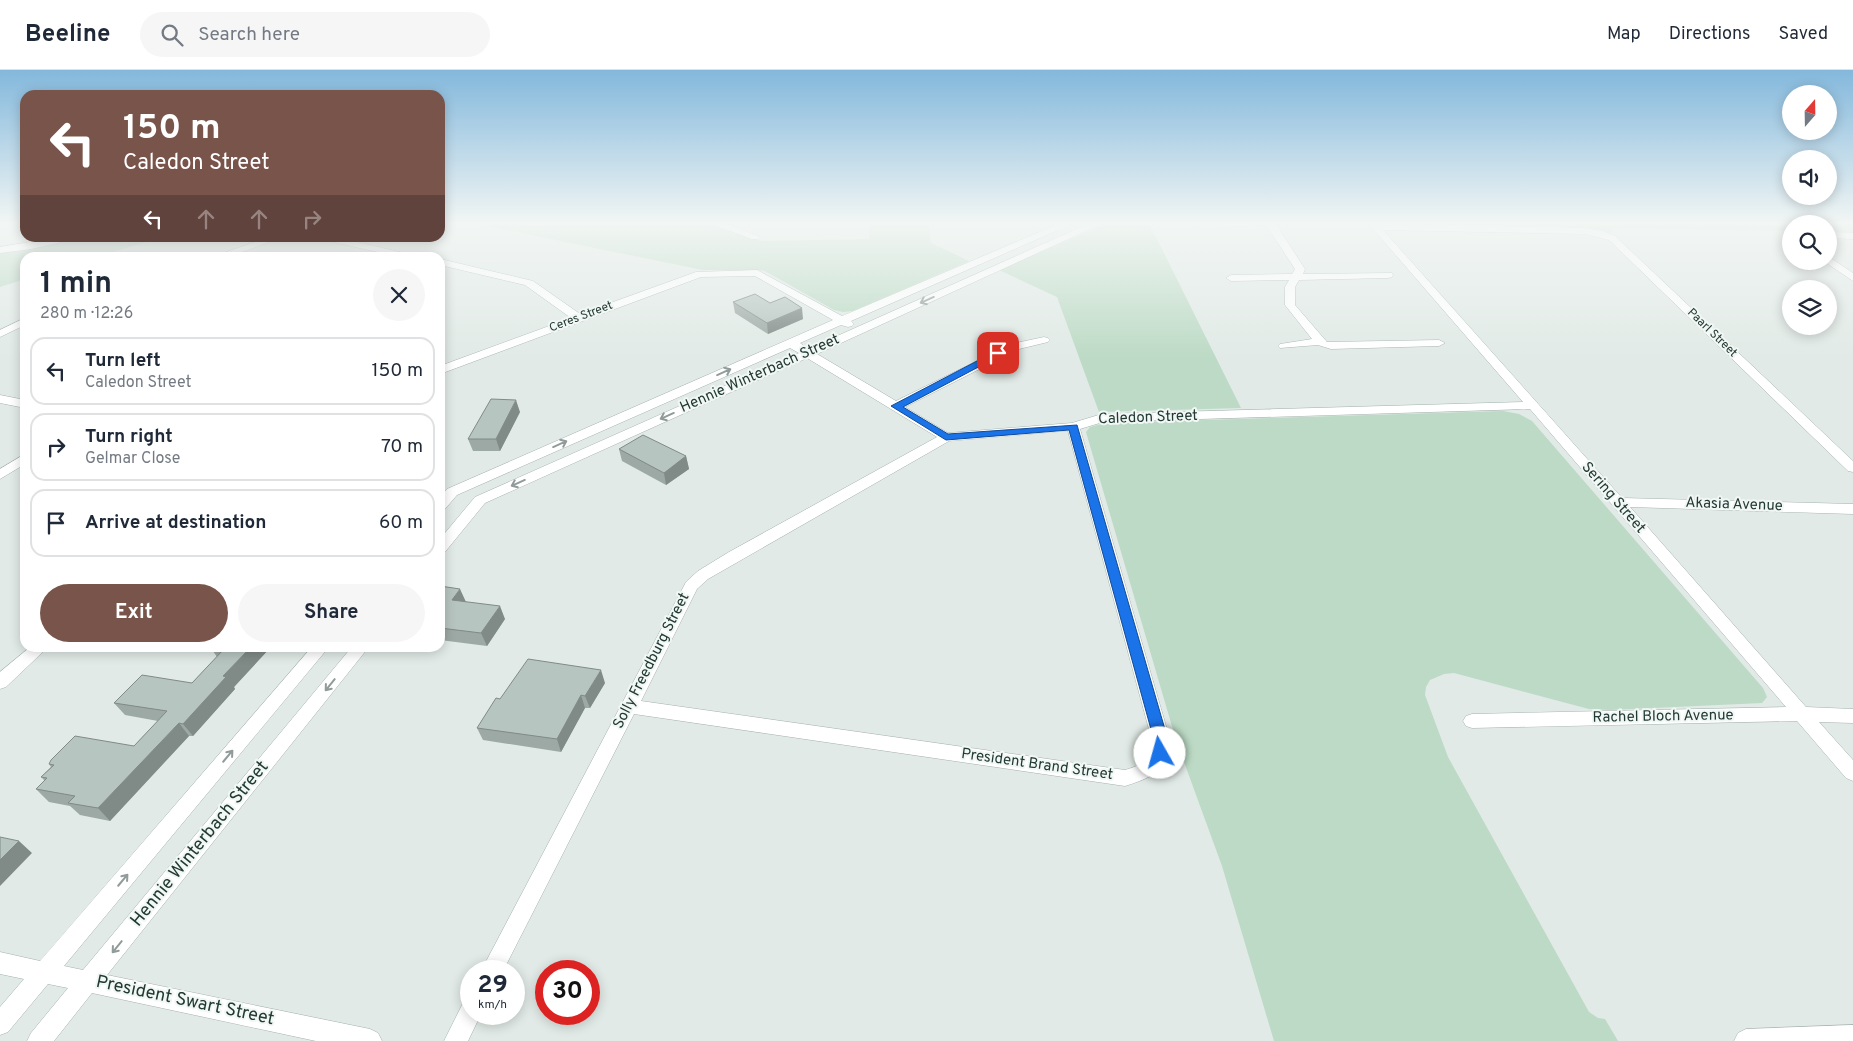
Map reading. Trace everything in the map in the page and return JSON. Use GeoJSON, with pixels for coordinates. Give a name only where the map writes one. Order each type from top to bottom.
{"type":"FeatureCollection","features":[{"type":"Feature","properties":{"kind":"street"},"geometry":{"type":"LineString","coordinates":[[467,268],[529,283],[578,318]]}},
{"type":"Feature","properties":{"kind":"street","name":"Hennie Winterbach Street"},"geometry":{"type":"LineString","coordinates":[[446,491],[964,268]]}},
{"type":"Feature","properties":{"kind":"street","name":"Hennie Winterbach Street"},"geometry":{"type":"LineString","coordinates":[[445,544],[480,500],[995,268]]}},
{"type":"Feature","properties":{"kind":"street"},"geometry":{"type":"LineString","coordinates":[[1300,268],[1290,287],[1288,298],[1290,305],[1320,341],[1331,346],[1439,343]]}},
{"type":"Feature","properties":{"kind":"street","name":"Sering Street"},"geometry":{"type":"LineString","coordinates":[[1412,268],[1853,772]]}},
{"type":"Feature","properties":{"kind":"street","name":"Paarl Street"},"geometry":{"type":"LineString","coordinates":[[1644,268],[1853,468]]}},
{"type":"Feature","properties":{"kind":"street"},"geometry":{"type":"LineString","coordinates":[[1840,268],[1853,278]]}},
{"type":"Feature","properties":{"kind":"street","name":"Ceres Street"},"geometry":{"type":"LineString","coordinates":[[445,368],[689,277],[709,273],[750,272],[765,276],[858,330]]}},
{"type":"Feature","properties":{"kind":"street"},"geometry":{"type":"LineString","coordinates":[[1231,278],[1297,275],[1388,275]]}},
{"type":"Feature","properties":{"kind":"street"},"geometry":{"type":"LineString","coordinates":[[0,334],[20,324]]}},
{"type":"Feature","properties":{"kind":"street"},"geometry":{"type":"LineString","coordinates":[[896,406],[1006,349],[1023,343],[1044,340]]}},
{"type":"Feature","properties":{"kind":"street"},"geometry":{"type":"LineString","coordinates":[[1284,346],[1320,341]]}},
{"type":"Feature","properties":{"kind":"street"},"geometry":{"type":"LineString","coordinates":[[790,343],[809,352],[946,438]]}},
{"type":"Feature","properties":{"kind":"street"},"geometry":{"type":"LineString","coordinates":[[0,399],[20,403]]}},
{"type":"Feature","properties":{"kind":"street","name":"Caledon Street"},"geometry":{"type":"LineString","coordinates":[[946,438],[1073,427],[1102,418],[1533,405]]}},
{"type":"Feature","properties":{"kind":"street","name":"President Brand Street"},"geometry":{"type":"LineString","coordinates":[[629,706],[1125,778],[1150,768],[1160,753],[1159,733],[1073,427]]}},
{"type":"Feature","properties":{"kind":"street","name":"Solly Freedburg Street"},"geometry":{"type":"LineString","coordinates":[[498,960],[686,595],[704,575],[946,438]]}},
{"type":"Feature","properties":{"kind":"street"},"geometry":{"type":"LineString","coordinates":[[0,475],[20,461]]}},
{"type":"Feature","properties":{"kind":"street"},"geometry":{"type":"LineString","coordinates":[[446,491],[480,500]]}},
{"type":"Feature","properties":{"kind":"street","name":"Akasia Avenue"},"geometry":{"type":"LineString","coordinates":[[1616,502],[1853,509]]}},
{"type":"Feature","properties":{"kind":"street"},"geometry":{"type":"LineString","coordinates":[[0,682],[34,652]]}},
{"type":"Feature","properties":{"kind":"street","name":"Hennie Winterbach Street"},"geometry":{"type":"LineString","coordinates":[[0,1024],[317,652]]}},
{"type":"Feature","properties":{"kind":"street","name":"Hennie Winterbach Street"},"geometry":{"type":"LineString","coordinates":[[39,1041],[357,652]]}},
{"type":"Feature","properties":{"kind":"street","name":"Rachel Bloch Avenue"},"geometry":{"type":"LineString","coordinates":[[1472,721],[1801,714],[1853,716]]}},
{"type":"Feature","properties":{"kind":"street","name":"President Swart Street"},"geometry":{"type":"LineString","coordinates":[[0,963],[89,980],[370,1041]]}},
{"type":"Feature","properties":{"kind":"street"},"geometry":{"type":"LineString","coordinates":[[456,1041],[464,1025]]}},
{"type":"Feature","properties":{"kind":"street"},"geometry":{"type":"LineString","coordinates":[[1746,1041],[1853,1036]]}},
{"type":"Feature","properties":{"kind":"green space"},"geometry":{"type":"Polygon","coordinates":[[[0,268],[20,268],[20,281],[0,287],[0,268]]]}},
{"type":"Feature","properties":{"kind":"green space"},"geometry":{"type":"Polygon","coordinates":[[[695,268],[952,268],[853,311],[843,312],[834,310],[765,271],[695,268]]]}},
{"type":"Feature","properties":{"kind":"green space"},"geometry":{"type":"Polygon","coordinates":[[[1003,268],[1172,268],[1241,408],[1099,412],[1057,297],[999,270],[1003,268]]]}},
{"type":"Feature","properties":{"kind":"green space"},"geometry":{"type":"Polygon","coordinates":[[[1503,411],[1519,414],[1532,421],[1763,688],[1767,697],[1762,703],[1610,710],[1589,709],[1454,673],[1444,674],[1430,680],[1426,687],[1425,695],[1448,757],[1589,1012],[1598,1018],[1605,1019],[1618,1041],[1274,1041],[1222,866],[1176,740],[1086,432],[1090,427],[1105,423],[1503,411]]]}},
{"type":"Feature","properties":{"kind":"building"},"geometry":{"type":"Polygon","coordinates":[[[755,294],[770,303],[785,297],[802,308],[767,323],[733,302],[755,294]]]}},
{"type":"Feature","properties":{"kind":"building"},"geometry":{"type":"Polygon","coordinates":[[[491,399],[516,400],[496,439],[468,439],[491,399]]]}},
{"type":"Feature","properties":{"kind":"building"},"geometry":{"type":"Polygon","coordinates":[[[643,435],[686,456],[664,473],[619,449],[643,435]]]}},
{"type":"Feature","properties":{"kind":"building"},"geometry":{"type":"Polygon","coordinates":[[[445,587],[460,589],[452,600],[500,606],[481,633],[445,629],[445,587]]]}},
{"type":"Feature","properties":{"kind":"building"},"geometry":{"type":"Polygon","coordinates":[[[221,652],[246,652],[223,676],[226,677],[183,724],[179,723],[98,808],[68,803],[75,796],[36,789],[47,778],[41,777],[54,765],[49,764],[51,760],[75,736],[134,746],[167,711],[114,703],[142,675],[192,683],[221,652]]]}},
{"type":"Feature","properties":{"kind":"building"},"geometry":{"type":"Polygon","coordinates":[[[528,659],[601,670],[585,696],[581,695],[557,739],[477,728],[496,698],[500,699],[528,659]]]}},
{"type":"Feature","properties":{"kind":"building"},"geometry":{"type":"Polygon","coordinates":[[[0,837],[19,841],[0,860],[0,837]]]}},
{"type":"Feature","properties":{"kind":"route"},"geometry":{"type":"LineString","coordinates":[[998,353],[896,406],[946,438],[1073,427],[1159,733],[1160,753]]}}]}
